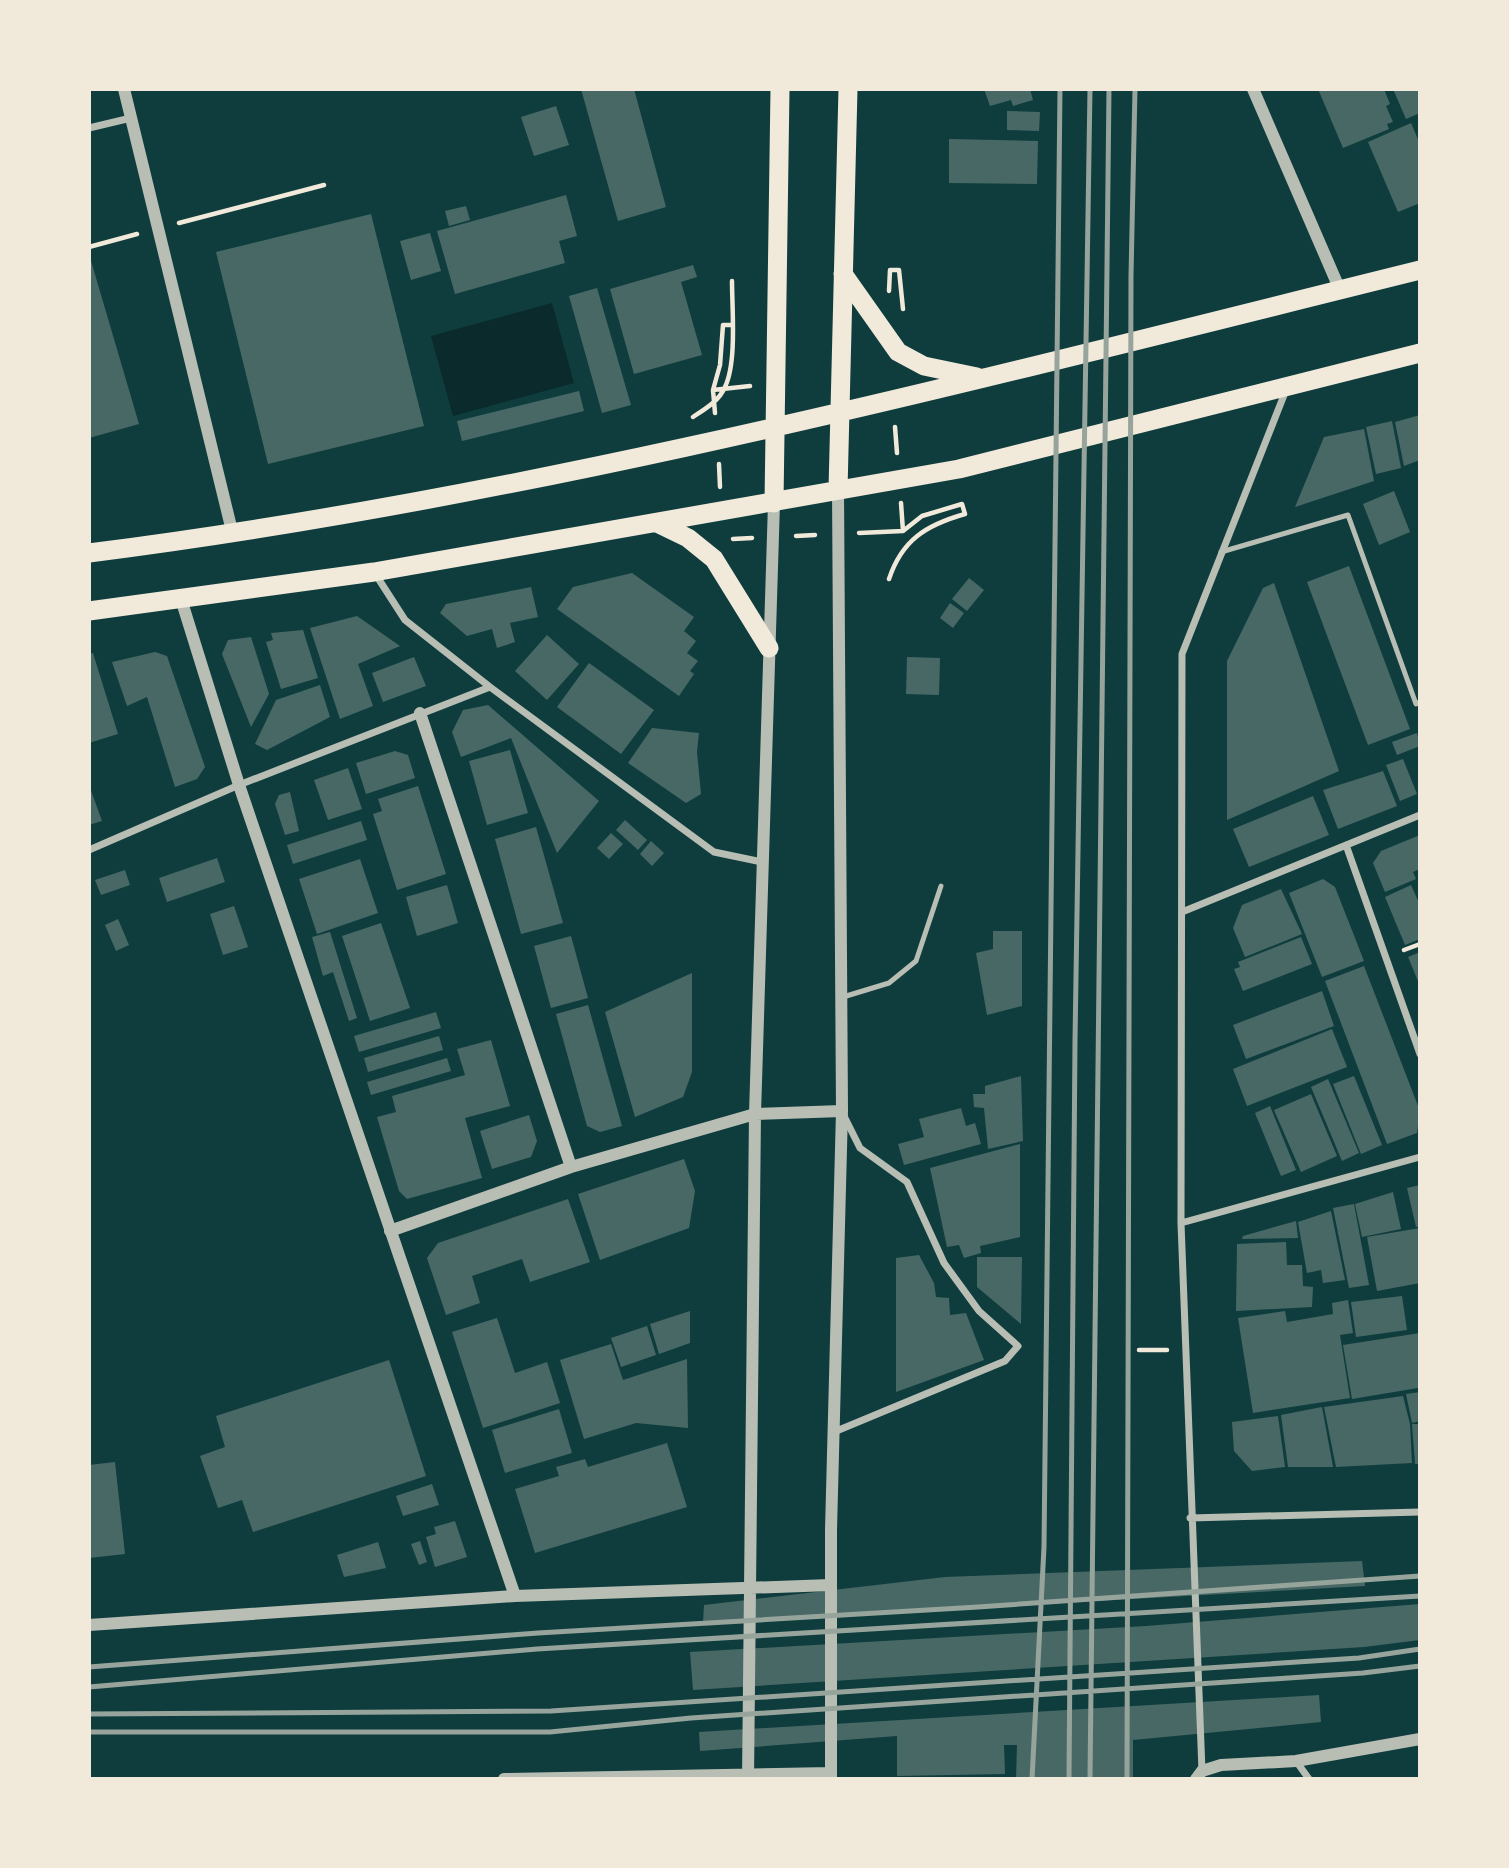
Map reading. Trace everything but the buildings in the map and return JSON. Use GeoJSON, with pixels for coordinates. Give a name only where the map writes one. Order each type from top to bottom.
{"type":"FeatureCollection","features":[{"type":"Feature","properties":{"kind":"highway"},"geometry":{"type":"LineString","coordinates":[[774,503],[780,89]]}},
{"type":"Feature","properties":{"kind":"highway"},"geometry":{"type":"LineString","coordinates":[[838,491],[848,89]]}},
{"type":"Feature","properties":{"kind":"highway"},"geometry":{"type":"LineString","coordinates":[[89,553],[233,535],[774,429],[1420,270]]}},
{"type":"Feature","properties":{"kind":"highway"},"geometry":{"type":"LineString","coordinates":[[843,274],[898,352],[924,366],[981,378]]}},
{"type":"Feature","properties":{"kind":"highway"},"geometry":{"type":"LineString","coordinates":[[89,611],[374,572],[959,469],[1420,353]]}},
{"type":"Feature","properties":{"kind":"highway"},"geometry":{"type":"LineString","coordinates":[[657,523],[695,543],[714,559],[769,648]]}},
{"type":"Feature","properties":{"kind":"street"},"geometry":{"type":"LineString","coordinates":[[124,89],[233,535]]}},
{"type":"Feature","properties":{"kind":"street"},"geometry":{"type":"LineString","coordinates":[[1254,89],[1340,290]]}},
{"type":"Feature","properties":{"kind":"street"},"geometry":{"type":"LineString","coordinates":[[89,128],[131,118]]}},
{"type":"Feature","properties":{"kind":"street"},"geometry":{"type":"LineString","coordinates":[[1287,386],[1182,654],[1181,1223],[1199,1775],[1221,1765],[1297,1761],[1420,1739]]}},
{"type":"Feature","properties":{"kind":"street"},"geometry":{"type":"LineString","coordinates":[[504,1779],[831,1776],[831,1585],[842,1111],[838,491]]}},
{"type":"Feature","properties":{"kind":"street"},"geometry":{"type":"LineString","coordinates":[[748,1777],[755,1114],[774,503]]}},
{"type":"Feature","properties":{"kind":"street"},"geometry":{"type":"LineString","coordinates":[[374,572],[405,620],[491,687],[714,852],[762,862]]}},
{"type":"Feature","properties":{"kind":"street"},"geometry":{"type":"LineString","coordinates":[[181,599],[239,785],[515,1596]]}},
{"type":"Feature","properties":{"kind":"street"},"geometry":{"type":"LineString","coordinates":[[89,850],[239,785],[491,687]]}},
{"type":"Feature","properties":{"kind":"street"},"geometry":{"type":"LineString","coordinates":[[420,713],[571,1167]]}},
{"type":"Feature","properties":{"kind":"street"},"geometry":{"type":"LineString","coordinates":[[1182,912],[1420,815]]}},
{"type":"Feature","properties":{"kind":"street"},"geometry":{"type":"LineString","coordinates":[[1346,845],[1420,1054]]}},
{"type":"Feature","properties":{"kind":"street"},"geometry":{"type":"LineString","coordinates":[[390,1231],[571,1167],[755,1114],[842,1111]]}},
{"type":"Feature","properties":{"kind":"street"},"geometry":{"type":"LineString","coordinates":[[834,1432],[1005,1361],[1018,1346],[979,1311],[944,1263],[907,1182],[860,1148],[842,1111]]}},
{"type":"Feature","properties":{"kind":"street"},"geometry":{"type":"LineString","coordinates":[[1181,1223],[1420,1157]]}},
{"type":"Feature","properties":{"kind":"street"},"geometry":{"type":"LineString","coordinates":[[1190,1518],[1420,1512]]}},
{"type":"Feature","properties":{"kind":"street"},"geometry":{"type":"LineString","coordinates":[[89,1625],[515,1596],[831,1585]]}},
{"type":"Feature","properties":{"kind":"street"},"geometry":{"type":"LineString","coordinates":[[1297,1761],[1309,1779]]}},
{"type":"Feature","properties":{"kind":"lane"},"geometry":{"type":"LineString","coordinates":[[1222,552],[1348,515],[1416,704],[1420,702]]}},
{"type":"Feature","properties":{"kind":"lane"},"geometry":{"type":"LineString","coordinates":[[840,998],[889,983],[916,961],[941,886]]}},
{"type":"Feature","properties":{"kind":"path"},"geometry":{"type":"LineString","coordinates":[[277,198],[324,184]]}},
{"type":"Feature","properties":{"kind":"path"},"geometry":{"type":"LineString","coordinates":[[692,417],[712,404],[725,387],[732,281]]}},
{"type":"Feature","properties":{"kind":"path"},"geometry":{"type":"LineString","coordinates":[[715,417],[713,390],[720,365],[723,325],[731,325]]}},
{"type":"Feature","properties":{"kind":"path"},"geometry":{"type":"LineString","coordinates":[[713,390],[754,386]]}},
{"type":"Feature","properties":{"kind":"path"},"geometry":{"type":"LineString","coordinates":[[894,413],[898,465]]}},
{"type":"Feature","properties":{"kind":"path"},"geometry":{"type":"LineString","coordinates":[[718,458],[721,498]]}},
{"type":"Feature","properties":{"kind":"path"},"geometry":{"type":"LineString","coordinates":[[900,491],[903,531]]}},
{"type":"Feature","properties":{"kind":"path"},"geometry":{"type":"LineString","coordinates":[[848,533],[903,531],[922,516],[962,504],[965,514],[937,522],[918,533],[894,563],[889,579]]}},
{"type":"Feature","properties":{"kind":"path"},"geometry":{"type":"LineString","coordinates":[[793,536],[821,534]]}},
{"type":"Feature","properties":{"kind":"path"},"geometry":{"type":"LineString","coordinates":[[724,539],[766,537]]}},
{"type":"Feature","properties":{"kind":"path"},"geometry":{"type":"LineString","coordinates":[[1139,1350],[1185,1351]]}},
{"type":"Feature","properties":{"kind":"water"},"geometry":{"type":"Polygon","coordinates":[[[552,303],[574,383],[453,416],[431,336],[552,303]]]}},
{"type":"Feature","properties":{"kind":"railway"},"geometry":{"type":"LineString","coordinates":[[1032,1779],[1044,1547],[1060,89]]}},
{"type":"Feature","properties":{"kind":"railway"},"geometry":{"type":"LineString","coordinates":[[1069,1779],[1075,1041],[1090,89]]}},
{"type":"Feature","properties":{"kind":"railway"},"geometry":{"type":"LineString","coordinates":[[1090,1779],[1109,89]]}},
{"type":"Feature","properties":{"kind":"railway"},"geometry":{"type":"LineString","coordinates":[[1127,1779],[1131,276],[1135,89]]}},
{"type":"Feature","properties":{"kind":"railway"},"geometry":{"type":"LineString","coordinates":[[89,1667],[538,1633],[978,1607],[1420,1576]]}},
{"type":"Feature","properties":{"kind":"railway"},"geometry":{"type":"LineString","coordinates":[[89,1687],[537,1649],[1420,1596]]}},
{"type":"Feature","properties":{"kind":"railway"},"geometry":{"type":"LineString","coordinates":[[89,1714],[551,1711],[1359,1658],[1420,1649]]}},
{"type":"Feature","properties":{"kind":"railway"},"geometry":{"type":"LineString","coordinates":[[89,1732],[550,1732],[691,1718],[1363,1673],[1420,1666]]}}]}
